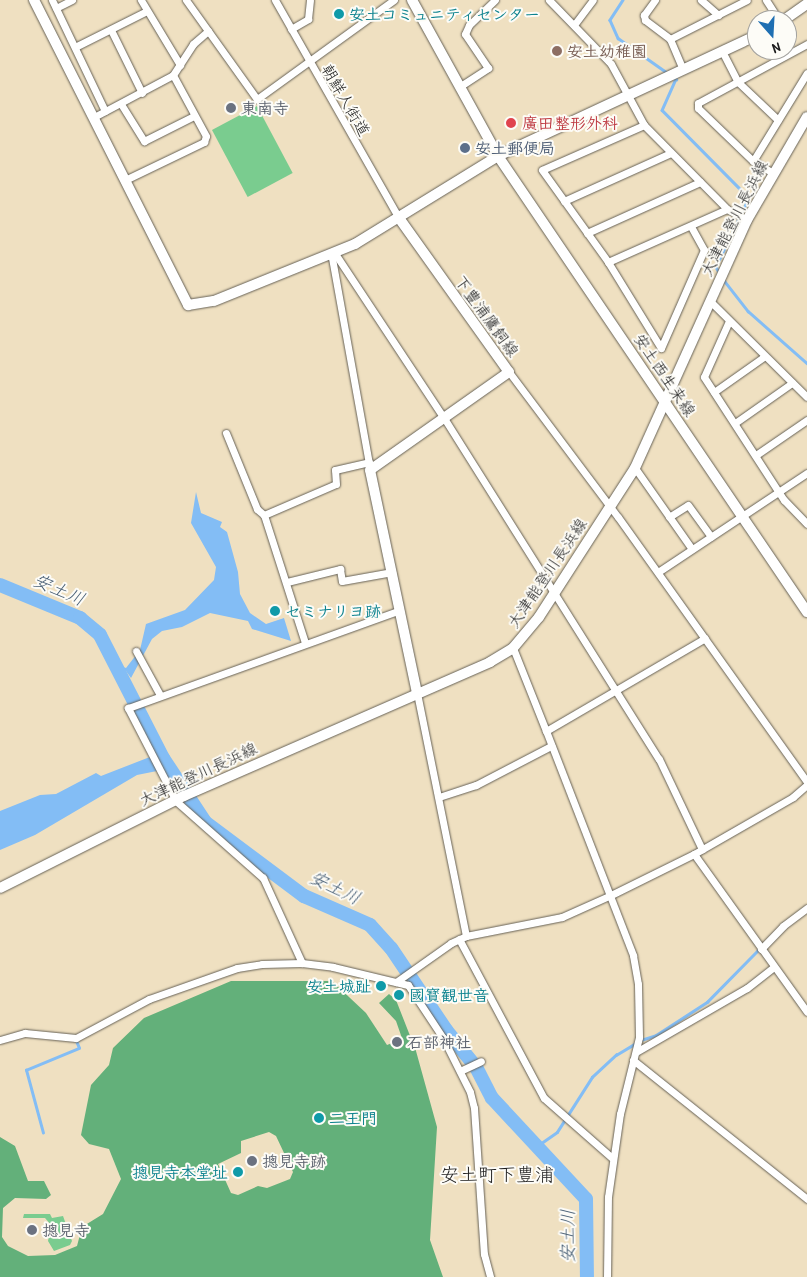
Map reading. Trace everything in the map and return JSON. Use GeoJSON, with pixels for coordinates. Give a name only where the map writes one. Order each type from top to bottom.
{"type":"FeatureCollection","features":[{"type":"Feature","properties":{"kind":"main road"},"geometry":{"type":"LineString","coordinates":[[34,0],[188,305],[214,302],[355,244],[498,156],[747,39]]}},
{"type":"Feature","properties":{"kind":"main road"},"geometry":{"type":"LineString","coordinates":[[412,0],[498,156]]}},
{"type":"Feature","properties":{"kind":"main road","name":"大津能登川長浜線"},"geometry":{"type":"LineString","coordinates":[[0,888],[184,797],[490,662],[513,648],[553,594],[635,468],[747,220],[807,117]]}},
{"type":"Feature","properties":{"kind":"main road","name":"安土西生来線"},"geometry":{"type":"LineString","coordinates":[[498,156],[664,401],[744,515],[807,612]]}},
{"type":"Feature","properties":{"kind":"main road","name":"下豊浦鷹飼線"},"geometry":{"type":"LineString","coordinates":[[369,466],[444,418],[509,372],[399,218]]}},
{"type":"Feature","properties":{"kind":"main road"},"geometry":{"type":"LineString","coordinates":[[369,466],[417,693]]}},
{"type":"Feature","properties":{"kind":"street"},"geometry":{"type":"LineString","coordinates":[[52,0],[105,111]]}},
{"type":"Feature","properties":{"kind":"street"},"geometry":{"type":"LineString","coordinates":[[56,8],[72,0]]}},
{"type":"Feature","properties":{"kind":"street"},"geometry":{"type":"LineString","coordinates":[[141,0],[180,65]]}},
{"type":"Feature","properties":{"kind":"street"},"geometry":{"type":"LineString","coordinates":[[186,0],[256,99],[308,62],[275,0]]}},
{"type":"Feature","properties":{"kind":"street"},"geometry":{"type":"LineString","coordinates":[[291,29],[308,19],[310,0]]}},
{"type":"Feature","properties":{"kind":"street","name":"朝鮮人街道"},"geometry":{"type":"LineString","coordinates":[[394,0],[308,62],[399,218]]}},
{"type":"Feature","properties":{"kind":"street"},"geometry":{"type":"LineString","coordinates":[[459,87],[488,68],[465,34],[469,25],[495,0]]}},
{"type":"Feature","properties":{"kind":"street"},"geometry":{"type":"LineString","coordinates":[[549,0],[611,64],[644,125],[727,209],[747,220]]}},
{"type":"Feature","properties":{"kind":"street"},"geometry":{"type":"LineString","coordinates":[[574,25],[593,0]]}},
{"type":"Feature","properties":{"kind":"street"},"geometry":{"type":"LineString","coordinates":[[655,0],[644,15],[645,20],[670,39],[683,69]]}},
{"type":"Feature","properties":{"kind":"street"},"geometry":{"type":"LineString","coordinates":[[700,0],[718,15]]}},
{"type":"Feature","properties":{"kind":"street"},"geometry":{"type":"LineString","coordinates":[[670,39],[747,0]]}},
{"type":"Feature","properties":{"kind":"street"},"geometry":{"type":"LineString","coordinates":[[75,47],[147,11]]}},
{"type":"Feature","properties":{"kind":"street"},"geometry":{"type":"LineString","coordinates":[[111,30],[142,93]]}},
{"type":"Feature","properties":{"kind":"street"},"geometry":{"type":"LineString","coordinates":[[94,117],[173,75],[193,44],[208,31]]}},
{"type":"Feature","properties":{"kind":"street"},"geometry":{"type":"LineString","coordinates":[[773,173],[753,160],[698,108],[698,104],[807,44]]}},
{"type":"Feature","properties":{"kind":"street"},"geometry":{"type":"LineString","coordinates":[[722,51],[738,82],[778,120]]}},
{"type":"Feature","properties":{"kind":"street"},"geometry":{"type":"LineString","coordinates":[[753,160],[807,73]]}},
{"type":"Feature","properties":{"kind":"street"},"geometry":{"type":"LineString","coordinates":[[125,180],[204,142],[206,136],[173,75]]}},
{"type":"Feature","properties":{"kind":"street"},"geometry":{"type":"LineString","coordinates":[[121,104],[144,141],[194,116]]}},
{"type":"Feature","properties":{"kind":"street"},"geometry":{"type":"LineString","coordinates":[[644,125],[542,170],[608,262],[661,348],[704,250],[691,227]]}},
{"type":"Feature","properties":{"kind":"street"},"geometry":{"type":"LineString","coordinates":[[564,201],[671,153]]}},
{"type":"Feature","properties":{"kind":"street"},"geometry":{"type":"LineString","coordinates":[[587,233],[700,182]]}},
{"type":"Feature","properties":{"kind":"street"},"geometry":{"type":"LineString","coordinates":[[608,262],[691,227],[727,209]]}},
{"type":"Feature","properties":{"kind":"street"},"geometry":{"type":"LineString","coordinates":[[334,252],[444,418],[553,594],[659,759],[702,849]]}},
{"type":"Feature","properties":{"kind":"street"},"geometry":{"type":"LineString","coordinates":[[264,515],[336,484],[335,470],[369,466],[332,258],[334,252]]}},
{"type":"Feature","properties":{"kind":"street"},"geometry":{"type":"LineString","coordinates":[[710,301],[807,398]]}},
{"type":"Feature","properties":{"kind":"street"},"geometry":{"type":"LineString","coordinates":[[729,322],[704,377],[796,516],[807,524]]}},
{"type":"Feature","properties":{"kind":"street"},"geometry":{"type":"LineString","coordinates":[[714,392],[765,356]]}},
{"type":"Feature","properties":{"kind":"street"},"geometry":{"type":"LineString","coordinates":[[398,980],[463,938],[562,917],[609,896],[694,854],[793,796],[807,783],[658,572],[509,372]]}},
{"type":"Feature","properties":{"kind":"street"},"geometry":{"type":"LineString","coordinates":[[735,423],[792,382]]}},
{"type":"Feature","properties":{"kind":"street"},"geometry":{"type":"LineString","coordinates":[[756,455],[807,420]]}},
{"type":"Feature","properties":{"kind":"street"},"geometry":{"type":"LineString","coordinates":[[226,433],[257,509],[264,515],[305,643]]}},
{"type":"Feature","properties":{"kind":"street"},"geometry":{"type":"LineString","coordinates":[[635,468],[692,549]]}},
{"type":"Feature","properties":{"kind":"street"},"geometry":{"type":"LineString","coordinates":[[658,572],[807,473]]}},
{"type":"Feature","properties":{"kind":"street"},"geometry":{"type":"LineString","coordinates":[[669,516],[688,505],[711,537]]}},
{"type":"Feature","properties":{"kind":"street"},"geometry":{"type":"LineString","coordinates":[[287,582],[340,569],[342,581],[392,572]]}},
{"type":"Feature","properties":{"kind":"street"},"geometry":{"type":"LineString","coordinates":[[302,963],[264,878],[162,775],[128,708],[400,610]]}},
{"type":"Feature","properties":{"kind":"street"},"geometry":{"type":"LineString","coordinates":[[546,731],[705,638]]}},
{"type":"Feature","properties":{"kind":"street"},"geometry":{"type":"LineString","coordinates":[[513,648],[633,955],[638,984],[639,1038],[612,1158],[607,1277]]}},
{"type":"Feature","properties":{"kind":"street"},"geometry":{"type":"LineString","coordinates":[[136,651],[160,695]]}},
{"type":"Feature","properties":{"kind":"street"},"geometry":{"type":"LineString","coordinates":[[417,693],[439,797],[463,938],[544,1098],[612,1158]]}},
{"type":"Feature","properties":{"kind":"street"},"geometry":{"type":"LineString","coordinates":[[439,797],[476,786],[551,746]]}},
{"type":"Feature","properties":{"kind":"street"},"geometry":{"type":"LineString","coordinates":[[694,854],[807,1012]]}},
{"type":"Feature","properties":{"kind":"street"},"geometry":{"type":"LineString","coordinates":[[761,949],[783,926],[807,908]]}},
{"type":"Feature","properties":{"kind":"street"},"geometry":{"type":"LineString","coordinates":[[0,1040],[25,1033],[76,1038],[141,1002],[237,968],[302,963],[398,980],[408,986],[418,999],[460,1070],[474,1108],[480,1222],[484,1254],[490,1277]]}},
{"type":"Feature","properties":{"kind":"street"},"geometry":{"type":"LineString","coordinates":[[635,1053],[747,988],[774,967]]}},
{"type":"Feature","properties":{"kind":"street"},"geometry":{"type":"LineString","coordinates":[[635,1053],[807,1199]]}},
{"type":"Feature","properties":{"kind":"street"},"geometry":{"type":"LineString","coordinates":[[460,1070],[480,1061]]}},
{"type":"Feature","properties":{"kind":"green space"},"geometry":{"type":"Polygon","coordinates":[[[257,106],[293,173],[248,197],[212,130],[257,106]]]}},
{"type":"Feature","properties":{"kind":"green space"},"geometry":{"type":"Polygon","coordinates":[[[231,981],[332,981],[366,1013],[387,1045],[392,1043],[394,1049],[404,1044],[396,1021],[379,1003],[389,994],[396,1000],[416,1051],[437,1127],[430,1240],[443,1277],[0,1277],[0,1137],[15,1146],[28,1181],[44,1181],[51,1195],[46,1199],[15,1198],[3,1208],[2,1237],[8,1246],[28,1256],[55,1255],[77,1246],[82,1227],[103,1214],[121,1179],[109,1149],[89,1144],[81,1135],[91,1085],[109,1065],[113,1048],[144,1018],[231,981]],[[269,1132],[241,1141],[241,1153],[218,1164],[231,1193],[238,1195],[258,1186],[267,1188],[290,1179],[293,1172],[276,1136],[269,1132]]]}},
{"type":"Feature","properties":{"kind":"green space"},"geometry":{"type":"Polygon","coordinates":[[[24,1214],[50,1214],[52,1218],[63,1216],[72,1241],[70,1245],[54,1251],[48,1241],[51,1225],[45,1218],[23,1218],[24,1214]]]}},
{"type":"Feature","properties":{"kind":"water"},"geometry":{"type":"Polygon","coordinates":[[[196,492],[201,513],[222,522],[220,527],[227,532],[238,572],[240,594],[250,613],[266,624],[284,618],[291,641],[252,629],[248,621],[210,613],[182,627],[162,631],[152,639],[131,678],[123,667],[126,668],[140,650],[146,624],[185,610],[214,580],[216,567],[191,523],[196,492]]]}},
{"type":"Feature","properties":{"kind":"water"},"geometry":{"type":"Polygon","coordinates":[[[155,755],[162,770],[137,775],[35,835],[0,850],[0,811],[40,795],[56,794],[96,773],[101,776],[155,755]]]}},
{"type":"Feature","properties":{"kind":"waterway"},"geometry":{"type":"LineString","coordinates":[[623,0],[610,20],[618,38],[669,74]]}},
{"type":"Feature","properties":{"kind":"waterway"},"geometry":{"type":"LineString","coordinates":[[673,77],[676,79],[662,110],[749,198],[716,267],[719,272]]}},
{"type":"Feature","properties":{"kind":"waterway"},"geometry":{"type":"LineString","coordinates":[[723,279],[748,311],[807,363]]}},
{"type":"Feature","properties":{"kind":"waterway","name":"安土川"},"geometry":{"type":"LineString","coordinates":[[0,585],[80,618],[100,635],[163,758],[205,822],[304,896],[370,925],[391,948],[446,1030],[476,1067],[492,1098],[586,1199],[587,1277]]}},
{"type":"Feature","properties":{"kind":"waterway"},"geometry":{"type":"LineString","coordinates":[[641,1040],[656,1035],[707,1002],[759,949]]}},
{"type":"Feature","properties":{"kind":"waterway"},"geometry":{"type":"LineString","coordinates":[[43,1133],[26,1070],[79,1048],[76,1041]]}},
{"type":"Feature","properties":{"kind":"waterway"},"geometry":{"type":"LineString","coordinates":[[537,1146],[557,1132],[592,1077],[616,1055],[636,1043]]}},
{"type":"Feature","properties":{"kind":"place","name":"安土コミュニティセンター"},"geometry":{"type":"Point","coordinates":[339,14]}},
{"type":"Feature","properties":{"kind":"place","name":"安土幼稚園"},"geometry":{"type":"Point","coordinates":[557,51]}},
{"type":"Feature","properties":{"kind":"place","name":"東南寺"},"geometry":{"type":"Point","coordinates":[231,108]}},
{"type":"Feature","properties":{"kind":"place","name":"廣田整形外科"},"geometry":{"type":"Point","coordinates":[511,123]}},
{"type":"Feature","properties":{"kind":"place","name":"安土郵便局"},"geometry":{"type":"Point","coordinates":[465,148]}},
{"type":"Feature","properties":{"kind":"place","name":"セミナリヨ跡"},"geometry":{"type":"Point","coordinates":[275,611]}},
{"type":"Feature","properties":{"kind":"place","name":"安土城趾"},"geometry":{"type":"Point","coordinates":[381,986]}},
{"type":"Feature","properties":{"kind":"place","name":"國寳観世音"},"geometry":{"type":"Point","coordinates":[399,995]}},
{"type":"Feature","properties":{"kind":"place","name":"石部神社"},"geometry":{"type":"Point","coordinates":[397,1042]}},
{"type":"Feature","properties":{"kind":"place","name":"二王門"},"geometry":{"type":"Point","coordinates":[319,1118]}},
{"type":"Feature","properties":{"kind":"place","name":"摠見寺跡"},"geometry":{"type":"Point","coordinates":[252,1161]}},
{"type":"Feature","properties":{"kind":"place","name":"摠見寺本堂址"},"geometry":{"type":"Point","coordinates":[238,1172]}},
{"type":"Feature","properties":{"kind":"place","name":"摠見寺"},"geometry":{"type":"Point","coordinates":[32,1230]}},
{"type":"Feature","properties":{"kind":"district","name":"安土町下豊浦"},"geometry":{"type":"Point","coordinates":[497,1175]}}]}
